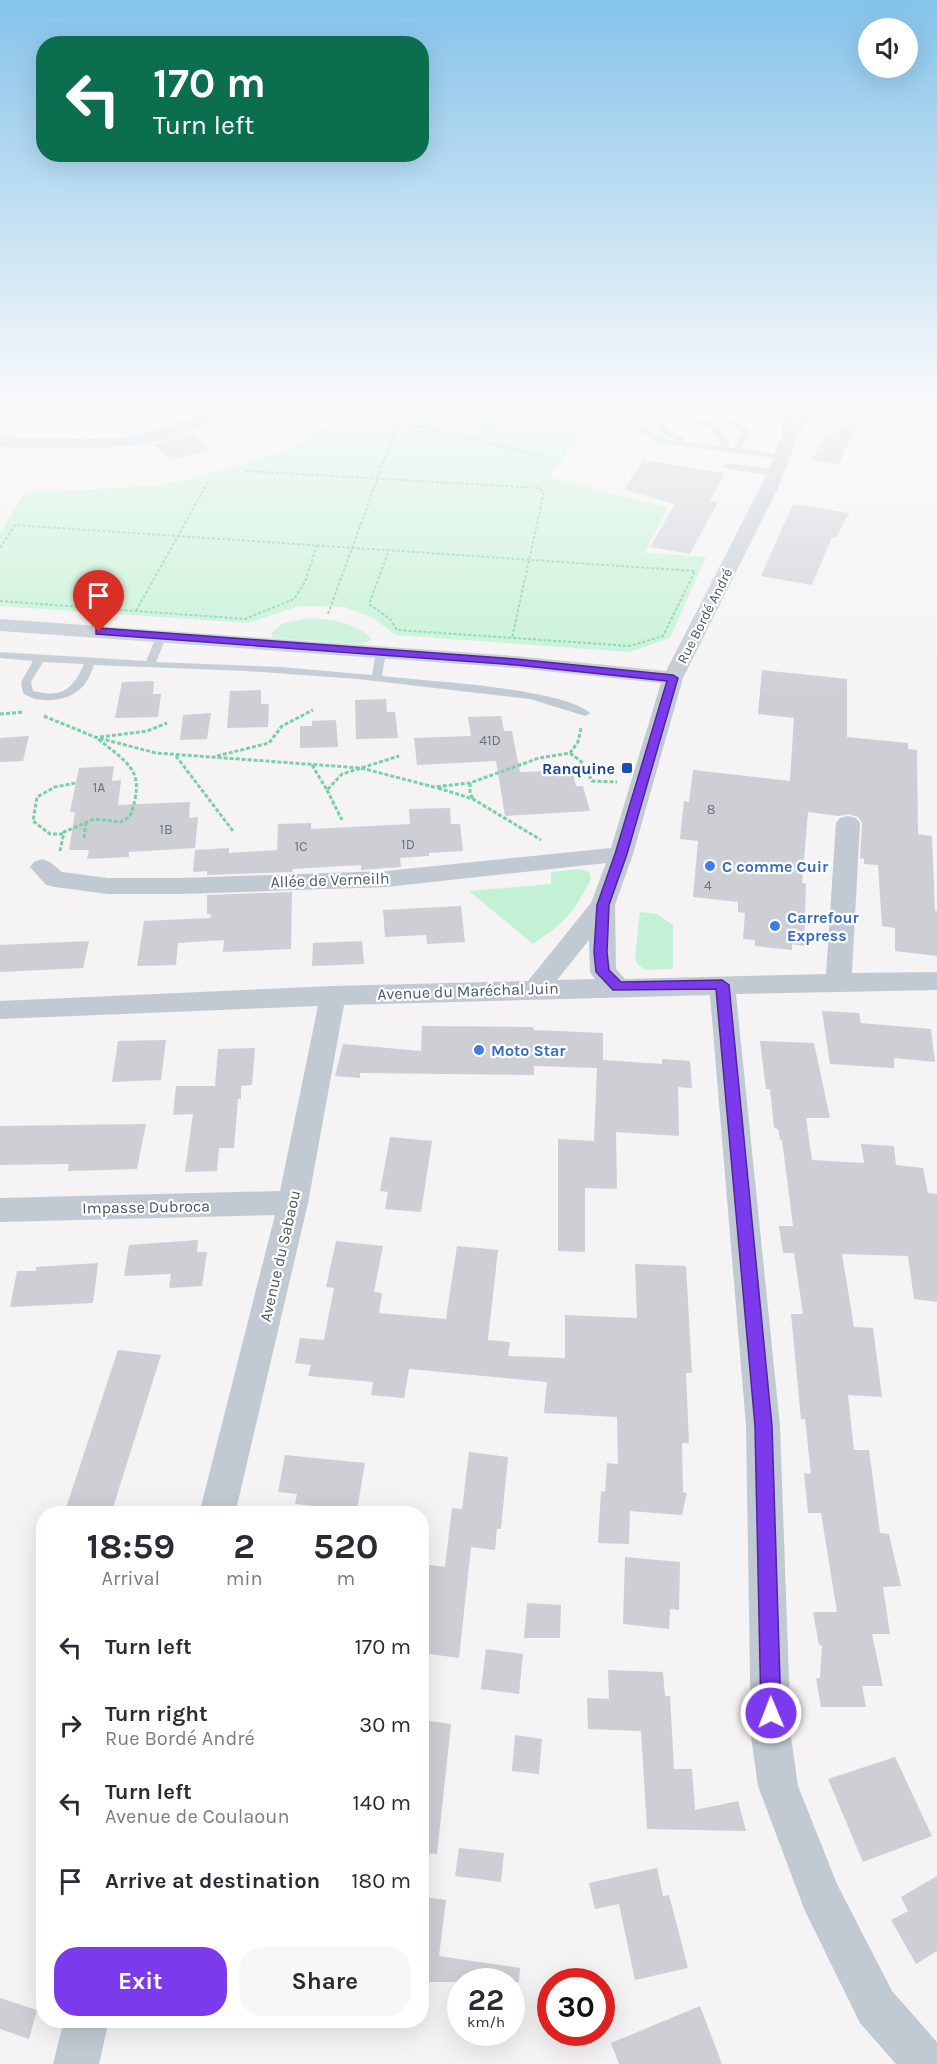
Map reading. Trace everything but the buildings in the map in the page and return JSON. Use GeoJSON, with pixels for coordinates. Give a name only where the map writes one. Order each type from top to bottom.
{"type":"FeatureCollection","features":[{"type":"Feature","properties":{"kind":"street","name":"Rue Bordé André"},"geometry":{"type":"LineString","coordinates":[[617,986],[603,972],[601,952],[603,905],[621,854],[673,678],[760,503]]}},
{"type":"Feature","properties":{"kind":"street"},"geometry":{"type":"LineString","coordinates":[[0,625],[516,662],[673,678]]}},
{"type":"Feature","properties":{"kind":"street"},"geometry":{"type":"LineString","coordinates":[[838,982],[848,823]]}},
{"type":"Feature","properties":{"kind":"street","name":"Allée de Verneilh"},"geometry":{"type":"LineString","coordinates":[[49,873],[108,885],[182,886],[386,879],[621,854]]}},
{"type":"Feature","properties":{"kind":"street","name":"Rue Bordé André"},"geometry":{"type":"LineString","coordinates":[[536,989],[603,905]]}},
{"type":"Feature","properties":{"kind":"street","name":"Avenue du Maréchal Juin"},"geometry":{"type":"LineString","coordinates":[[0,1010],[333,995],[617,986],[937,981]]}},
{"type":"Feature","properties":{"kind":"street"},"geometry":{"type":"LineString","coordinates":[[722,985],[763,1426],[771,1737],[778,1786],[820,1896],[876,2007],[926,2064]]}},
{"type":"Feature","properties":{"kind":"street","name":"Avenue du Sabaou"},"geometry":{"type":"LineString","coordinates":[[218,1506],[293,1203],[333,995]]}},
{"type":"Feature","properties":{"kind":"street","name":"Impasse Dubroca"},"geometry":{"type":"LineString","coordinates":[[0,1210],[293,1203]]}},
{"type":"Feature","properties":{"kind":"street"},"geometry":{"type":"LineString","coordinates":[[76,2064],[85,2028]]}},
{"type":"Feature","properties":{"kind":"lane"},"geometry":{"type":"LineString","coordinates":[[150,664],[162,635]]}},
{"type":"Feature","properties":{"kind":"lane"},"geometry":{"type":"LineString","coordinates":[[377,678],[381,652]]}},
{"type":"Feature","properties":{"kind":"lane"},"geometry":{"type":"LineString","coordinates":[[0,655],[89,664],[150,664],[282,670],[377,678],[546,697],[585,713]]}},
{"type":"Feature","properties":{"kind":"lane"},"geometry":{"type":"LineString","coordinates":[[39,660],[26,682],[28,693],[44,698],[63,695],[74,689],[82,681],[89,664]]}},
{"type":"Feature","properties":{"kind":"path"},"geometry":{"type":"LineString","coordinates":[[136,611],[196,503]]}},
{"type":"Feature","properties":{"kind":"path"},"geometry":{"type":"LineString","coordinates":[[328,614],[369,503]]}},
{"type":"Feature","properties":{"kind":"path"},"geometry":{"type":"LineString","coordinates":[[512,638],[541,503]]}},
{"type":"Feature","properties":{"kind":"path"},"geometry":{"type":"LineString","coordinates":[[0,548],[15,525],[529,559],[695,571],[663,636],[630,646],[512,638],[397,630],[390,619],[369,604],[389,550]]}},
{"type":"Feature","properties":{"kind":"path"},"geometry":{"type":"LineString","coordinates":[[0,601],[245,619],[294,599],[305,582],[317,545]]}},
{"type":"Feature","properties":{"kind":"path"},"geometry":{"type":"LineString","coordinates":[[44,698],[42,715],[95,737],[176,756],[361,768],[434,787],[473,799],[568,858]]}},
{"type":"Feature","properties":{"kind":"path"},"geometry":{"type":"LineString","coordinates":[[0,714],[23,711],[33,713]]}},
{"type":"Feature","properties":{"kind":"path"},"geometry":{"type":"LineString","coordinates":[[210,757],[269,743],[282,726],[313,711]]}},
{"type":"Feature","properties":{"kind":"path"},"geometry":{"type":"LineString","coordinates":[[434,787],[470,783],[539,758],[570,753],[578,742],[585,713]]}},
{"type":"Feature","properties":{"kind":"path"},"geometry":{"type":"LineString","coordinates":[[95,737],[135,734],[167,723]]}},
{"type":"Feature","properties":{"kind":"path"},"geometry":{"type":"LineString","coordinates":[[49,873],[63,832],[75,825],[94,819],[120,822],[130,817],[136,799],[137,779],[127,763],[95,737]]}},
{"type":"Feature","properties":{"kind":"path"},"geometry":{"type":"LineString","coordinates":[[570,753],[583,763],[592,781],[623,782]]}},
{"type":"Feature","properties":{"kind":"path"},"geometry":{"type":"LineString","coordinates":[[176,756],[233,831]]}},
{"type":"Feature","properties":{"kind":"path"},"geometry":{"type":"LineString","coordinates":[[327,790],[342,774],[399,756]]}},
{"type":"Feature","properties":{"kind":"path"},"geometry":{"type":"LineString","coordinates":[[312,765],[342,820]]}},
{"type":"Feature","properties":{"kind":"path"},"geometry":{"type":"LineString","coordinates":[[63,834],[50,834],[33,821],[37,797],[46,789],[76,783]]}},
{"type":"Feature","properties":{"kind":"path"},"geometry":{"type":"LineString","coordinates":[[470,783],[470,793],[473,799]]}},
{"type":"Feature","properties":{"kind":"path"},"geometry":{"type":"LineString","coordinates":[[84,838],[86,822]]}},
{"type":"Feature","properties":{"kind":"green space"},"geometry":{"type":"Polygon","coordinates":[[[19,503],[650,503],[668,508],[645,553],[706,557],[670,638],[630,652],[395,635],[375,619],[345,607],[299,606],[248,623],[0,606],[0,533],[19,503]]]}},
{"type":"Feature","properties":{"kind":"green space"},"geometry":{"type":"Polygon","coordinates":[[[311,618],[336,621],[352,626],[360,629],[372,640],[360,644],[273,638],[271,633],[283,623],[311,618]]]}},
{"type":"Feature","properties":{"kind":"green space"},"geometry":{"type":"Polygon","coordinates":[[[580,869],[589,872],[591,879],[579,901],[553,930],[533,944],[469,891],[551,884],[551,872],[580,869]]]}},
{"type":"Feature","properties":{"kind":"green space"},"geometry":{"type":"Polygon","coordinates":[[[640,912],[657,914],[673,925],[673,969],[645,970],[637,964],[635,955],[640,912]]]}},
{"type":"Feature","properties":{"kind":"place","name":"Ranquine"},"geometry":{"type":"Point","coordinates":[627,768]}},
{"type":"Feature","properties":{"kind":"place","name":"C comme Cuir"},"geometry":{"type":"Point","coordinates":[710,866]}},
{"type":"Feature","properties":{"kind":"place","name":"Carrefour Express"},"geometry":{"type":"Point","coordinates":[775,926]}},
{"type":"Feature","properties":{"kind":"place","name":"Moto Star"},"geometry":{"type":"Point","coordinates":[479,1050]}},
{"type":"Feature","properties":{"kind":"route"},"geometry":{"type":"LineString","coordinates":[[99,632],[516,662],[673,678],[621,854],[603,905],[601,952],[603,972],[617,986],[722,985],[763,1426],[771,1713]]}}]}
